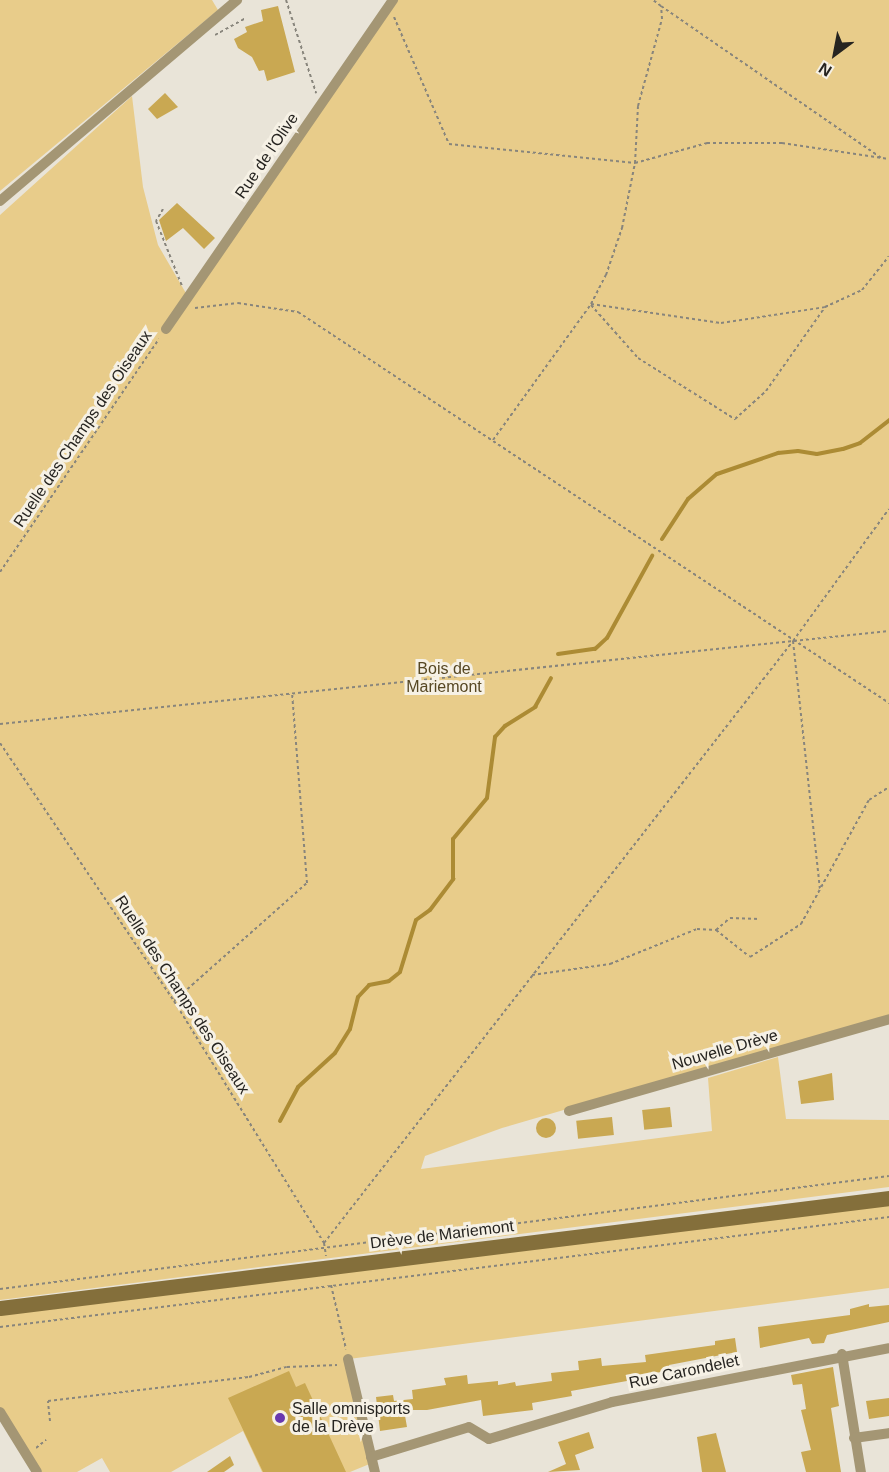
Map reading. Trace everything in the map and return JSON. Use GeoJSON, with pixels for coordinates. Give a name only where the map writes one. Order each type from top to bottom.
{"type":"FeatureCollection","features":[{"type":"Feature","properties":{"kind":"street"},"geometry":{"type":"LineString","coordinates":[[0,201],[106,108],[237,0]]}},
{"type":"Feature","properties":{"kind":"street","name":"Rue de l'Olive"},"geometry":{"type":"LineString","coordinates":[[166,329],[391,3]]}},
{"type":"Feature","properties":{"kind":"street","name":"Nouvelle Drève"},"geometry":{"type":"LineString","coordinates":[[569,1111],[889,1019]]}},
{"type":"Feature","properties":{"kind":"street","name":"Drève de Mariemont"},"geometry":{"type":"LineString","coordinates":[[0,1308],[889,1198]]}},
{"type":"Feature","properties":{"kind":"street","name":"Rue Carondelet"},"geometry":{"type":"LineString","coordinates":[[371,1457],[470,1427],[489,1439],[612,1402],[842,1354],[889,1348]]}},
{"type":"Feature","properties":{"kind":"street"},"geometry":{"type":"LineString","coordinates":[[842,1354],[861,1472]]}},
{"type":"Feature","properties":{"kind":"street"},"geometry":{"type":"LineString","coordinates":[[349,1361],[375,1472]]}},
{"type":"Feature","properties":{"kind":"street"},"geometry":{"type":"LineString","coordinates":[[0,1413],[37,1472]]}},
{"type":"Feature","properties":{"kind":"street"},"geometry":{"type":"LineString","coordinates":[[854,1438],[889,1433]]}},
{"type":"Feature","properties":{"kind":"path"},"geometry":{"type":"LineString","coordinates":[[286,0],[320,104]]}},
{"type":"Feature","properties":{"kind":"path"},"geometry":{"type":"LineString","coordinates":[[653,0],[881,158]]}},
{"type":"Feature","properties":{"kind":"path"},"geometry":{"type":"LineString","coordinates":[[391,3],[449,144],[635,163],[707,143],[782,143],[889,159]]}},
{"type":"Feature","properties":{"kind":"path"},"geometry":{"type":"LineString","coordinates":[[493,440],[591,304],[615,252],[635,163],[638,106],[661,28],[661,6]]}},
{"type":"Feature","properties":{"kind":"path"},"geometry":{"type":"LineString","coordinates":[[163,209],[156,222],[184,304],[238,303],[298,312],[889,703]]}},
{"type":"Feature","properties":{"kind":"path"},"geometry":{"type":"LineString","coordinates":[[591,304],[721,323],[825,307],[862,290],[889,256]]}},
{"type":"Feature","properties":{"kind":"path"},"geometry":{"type":"LineString","coordinates":[[591,304],[638,358],[735,419],[766,391],[825,307]]}},
{"type":"Feature","properties":{"kind":"path","name":"Ruelle des Champs des Oiseaux"},"geometry":{"type":"LineString","coordinates":[[0,572],[166,329]]}},
{"type":"Feature","properties":{"kind":"path"},"geometry":{"type":"LineString","coordinates":[[324,1243],[793,641],[889,510]]}},
{"type":"Feature","properties":{"kind":"path"},"geometry":{"type":"LineString","coordinates":[[0,724],[889,631]]}},
{"type":"Feature","properties":{"kind":"path"},"geometry":{"type":"LineString","coordinates":[[793,641],[821,890]]}},
{"type":"Feature","properties":{"kind":"path"},"geometry":{"type":"LineString","coordinates":[[174,1000],[307,883],[292,693]]}},
{"type":"Feature","properties":{"kind":"path","name":"Ruelle des Champs des Oiseaux"},"geometry":{"type":"LineString","coordinates":[[0,743],[174,1000],[324,1243],[326,1268],[349,1361]]}},
{"type":"Feature","properties":{"kind":"path"},"geometry":{"type":"LineString","coordinates":[[532,975],[610,964],[697,929],[716,930],[750,957],[801,924],[869,800],[889,787]]}},
{"type":"Feature","properties":{"kind":"path"},"geometry":{"type":"LineString","coordinates":[[716,930],[730,918],[760,919]]}},
{"type":"Feature","properties":{"kind":"path"},"geometry":{"type":"LineString","coordinates":[[0,1289],[889,1176]]}},
{"type":"Feature","properties":{"kind":"path"},"geometry":{"type":"LineString","coordinates":[[0,1327],[889,1217]]}},
{"type":"Feature","properties":{"kind":"path"},"geometry":{"type":"LineString","coordinates":[[50,1421],[48,1401],[249,1377],[287,1367],[349,1361]]}},
{"type":"Feature","properties":{"kind":"green space"},"geometry":{"type":"Polygon","coordinates":[[[0,0],[212,0],[218,10],[0,191],[0,0]]]}},
{"type":"Feature","properties":{"kind":"green space","name":"Bois de Mariemont"},"geometry":{"type":"Polygon","coordinates":[[[388,0],[889,0],[889,1015],[502,1128],[425,1156],[421,1169],[712,1131],[708,1078],[778,1057],[786,1119],[889,1120],[889,1187],[0,1300],[0,215],[132,96],[143,187],[158,245],[187,295],[388,0]]]}},
{"type":"Feature","properties":{"kind":"green space"},"geometry":{"type":"Polygon","coordinates":[[[889,1198],[889,1288],[349,1359],[372,1463],[350,1472],[262,1472],[243,1431],[171,1472],[110,1472],[102,1458],[77,1472],[37,1472],[0,1413],[0,1308],[889,1198]]]}},
{"type":"Feature","properties":{"kind":"building"},"geometry":{"type":"Polygon","coordinates":[[[278,6],[295,72],[267,81],[264,70],[259,71],[252,57],[238,48],[234,39],[247,32],[245,27],[263,21],[261,10],[278,6]]]}},
{"type":"Feature","properties":{"kind":"building"},"geometry":{"type":"Polygon","coordinates":[[[165,93],[178,107],[157,119],[148,109],[165,93]]]}},
{"type":"Feature","properties":{"kind":"building"},"geometry":{"type":"Polygon","coordinates":[[[177,203],[215,238],[204,249],[183,228],[166,241],[159,220],[177,203]]]}},
{"type":"Feature","properties":{"kind":"building"},"geometry":{"type":"Polygon","coordinates":[[[832,1073],[834,1100],[801,1104],[798,1081],[832,1073]]]}},
{"type":"Feature","properties":{"kind":"building"},"geometry":{"type":"Polygon","coordinates":[[[670,1107],[672,1127],[644,1130],[642,1110],[670,1107]]]}},
{"type":"Feature","properties":{"kind":"building"},"geometry":{"type":"Polygon","coordinates":[[[612,1117],[614,1135],[578,1139],[576,1121],[612,1117]]]}},
{"type":"Feature","properties":{"kind":"building"},"geometry":{"type":"Polygon","coordinates":[[[546,1118],[553,1121],[556,1128],[553,1135],[546,1138],[539,1135],[536,1128],[539,1121],[546,1118]]]}},
{"type":"Feature","properties":{"kind":"building"},"geometry":{"type":"Polygon","coordinates":[[[869,1304],[869,1307],[889,1305],[889,1322],[827,1335],[824,1343],[812,1344],[809,1338],[760,1348],[758,1327],[850,1315],[850,1309],[869,1304]]]}},
{"type":"Feature","properties":{"kind":"building"},"geometry":{"type":"Polygon","coordinates":[[[735,1338],[737,1352],[669,1365],[670,1371],[637,1375],[638,1379],[571,1391],[572,1396],[532,1403],[533,1410],[483,1416],[481,1400],[427,1410],[404,1410],[407,1427],[380,1431],[376,1397],[393,1395],[394,1401],[413,1399],[412,1390],[446,1385],[444,1378],[467,1375],[468,1384],[498,1381],[498,1385],[515,1382],[516,1386],[552,1381],[551,1373],[579,1370],[578,1361],[601,1358],[602,1366],[646,1362],[645,1355],[715,1345],[715,1341],[735,1338]]]}},
{"type":"Feature","properties":{"kind":"building"},"geometry":{"type":"Polygon","coordinates":[[[833,1367],[839,1406],[831,1408],[841,1472],[806,1472],[801,1452],[811,1450],[801,1410],[806,1409],[802,1384],[793,1385],[791,1375],[833,1367]]]}},
{"type":"Feature","properties":{"kind":"building","name":"Salle omnisports de la Drève"},"geometry":{"type":"Polygon","coordinates":[[[289,1371],[296,1387],[305,1383],[346,1472],[263,1472],[228,1398],[289,1371]]]}},
{"type":"Feature","properties":{"kind":"building"},"geometry":{"type":"Polygon","coordinates":[[[889,1398],[889,1416],[869,1419],[866,1401],[889,1398]]]}},
{"type":"Feature","properties":{"kind":"building"},"geometry":{"type":"Polygon","coordinates":[[[589,1432],[594,1448],[575,1455],[580,1470],[548,1472],[566,1464],[558,1442],[589,1432]]]}},
{"type":"Feature","properties":{"kind":"building"},"geometry":{"type":"Polygon","coordinates":[[[716,1433],[726,1472],[702,1472],[697,1437],[716,1433]]]}},
{"type":"Feature","properties":{"kind":"building"},"geometry":{"type":"Polygon","coordinates":[[[230,1456],[234,1465],[224,1472],[207,1472],[230,1456]]]}},
{"type":"Feature","properties":{"kind":"waterway"},"geometry":{"type":"LineString","coordinates":[[662,539],[688,499],[717,474],[778,453],[798,451],[817,454],[843,449],[860,443],[889,420]]}},
{"type":"Feature","properties":{"kind":"waterway"},"geometry":{"type":"LineString","coordinates":[[558,654],[595,649],[607,638],[652,556]]}},
{"type":"Feature","properties":{"kind":"waterway"},"geometry":{"type":"LineString","coordinates":[[280,1121],[298,1087],[335,1053],[350,1029],[358,997],[369,985],[389,981],[400,972],[416,920],[430,910],[453,879],[453,839],[487,798],[495,737],[505,726],[535,707],[551,678]]}},
{"type":"Feature","properties":{"kind":"place","name":"Salle omnisports de la Drève"},"geometry":{"type":"Point","coordinates":[280,1418]}}]}
